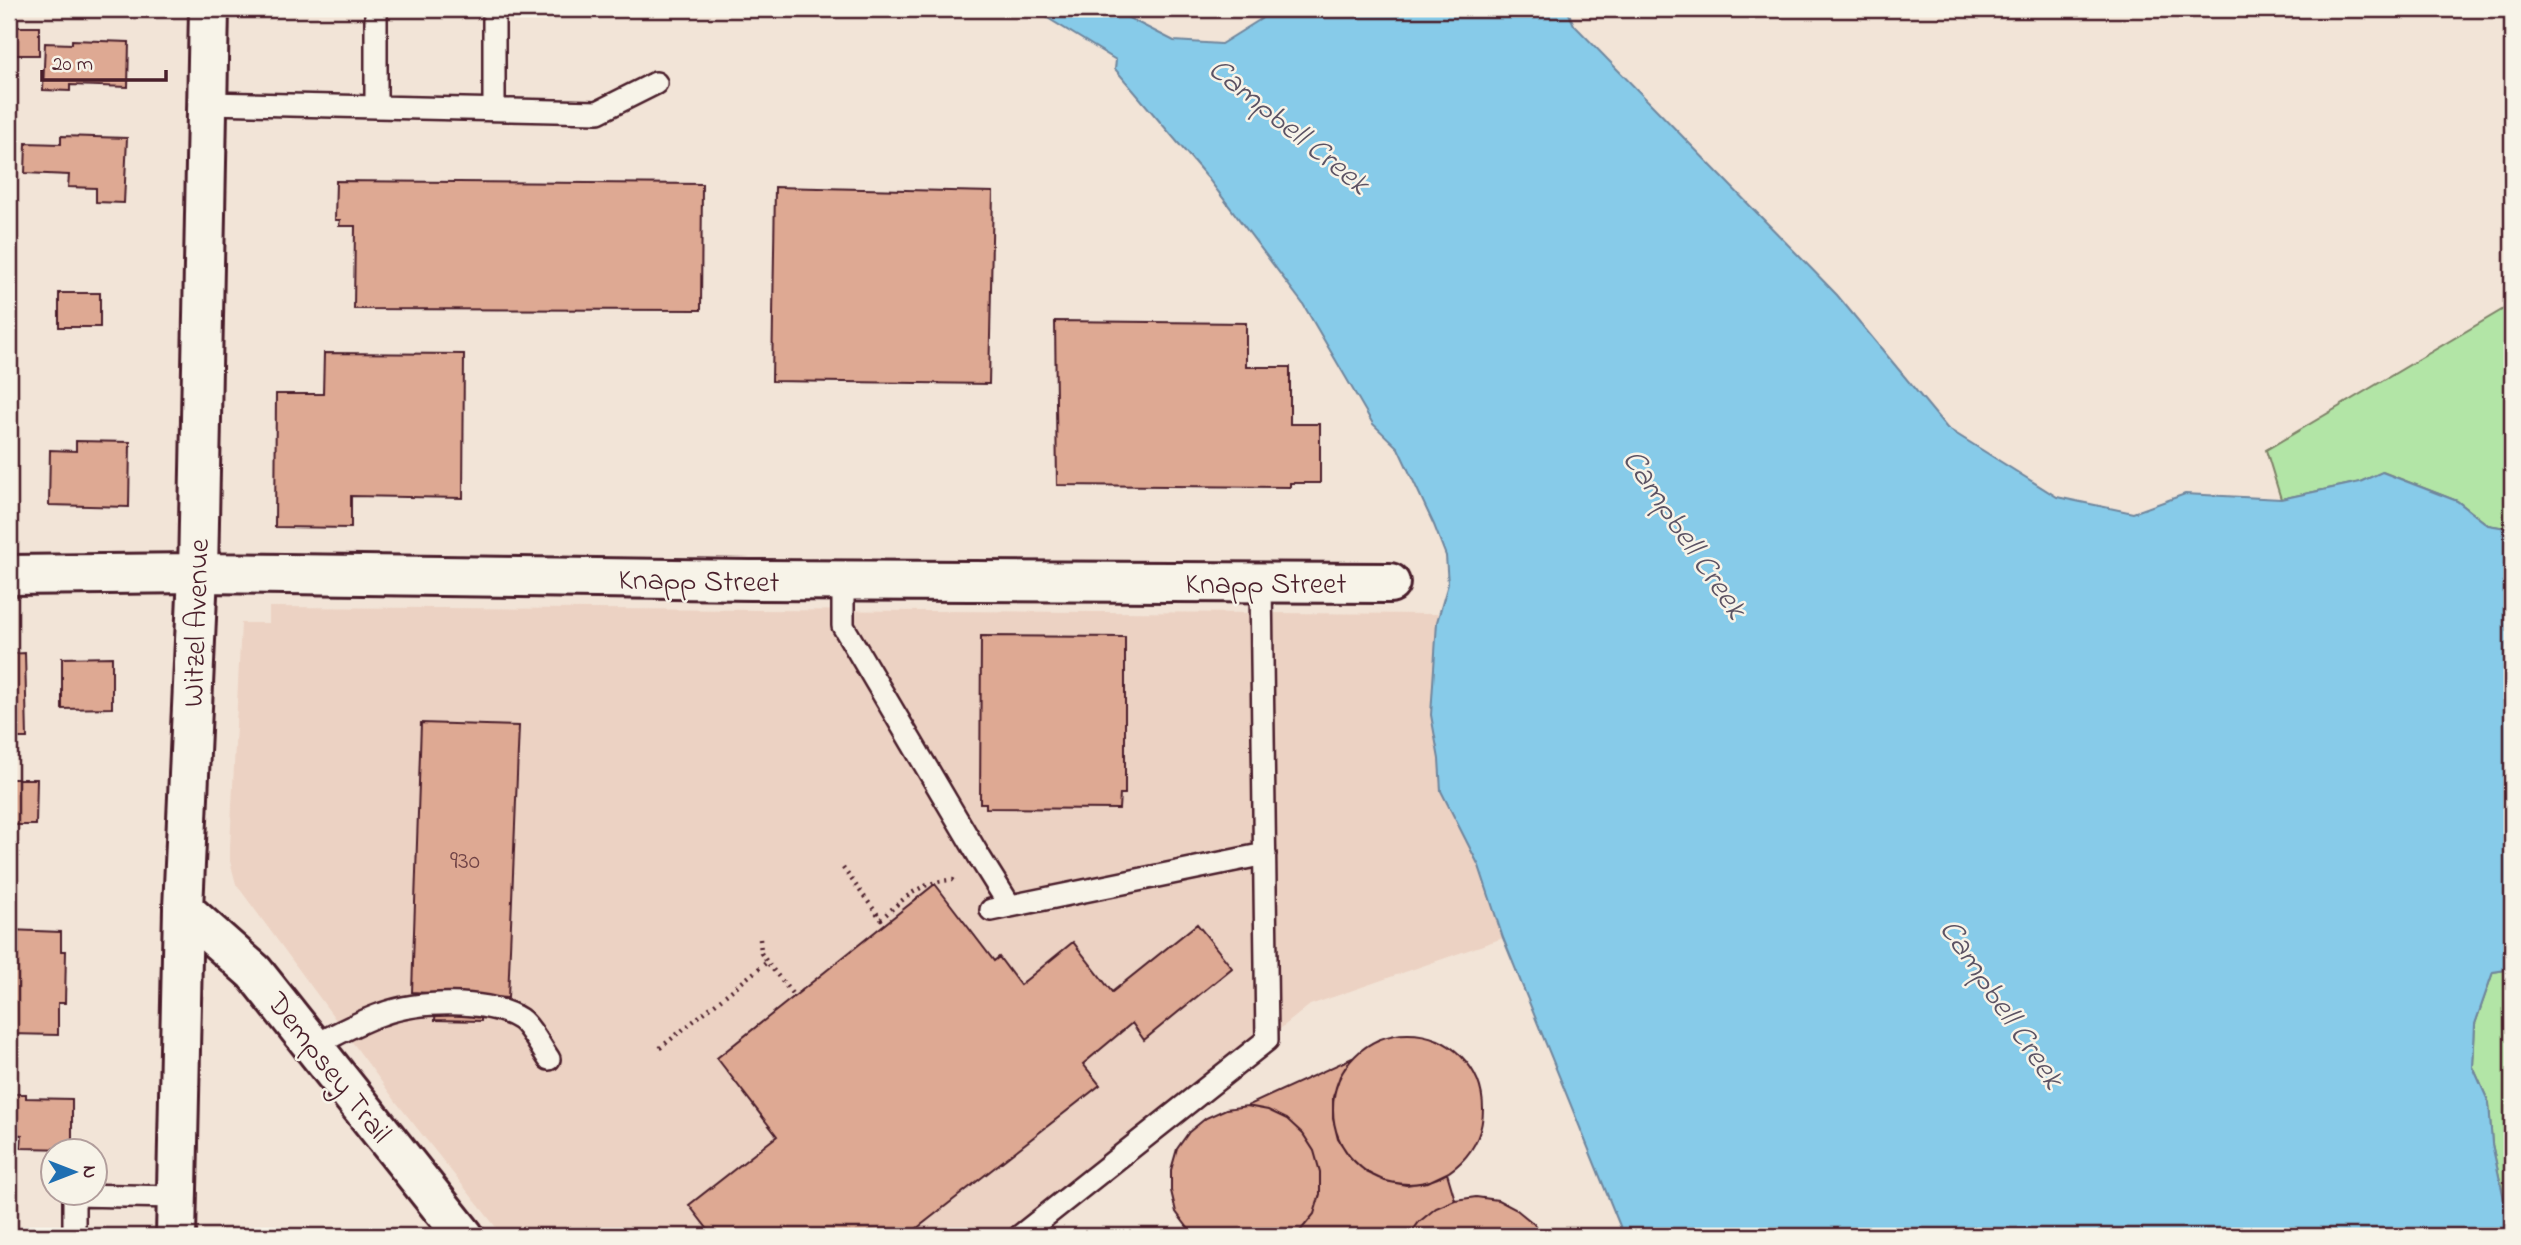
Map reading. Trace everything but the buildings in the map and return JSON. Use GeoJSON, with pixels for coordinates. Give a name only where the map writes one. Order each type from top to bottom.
{"type":"FeatureCollection","features":[{"type":"Feature","properties":{"kind":"street","name":"Witzel Avenue"},"geometry":{"type":"LineString","coordinates":[[176,1236],[183,909],[198,573],[209,9]]}},
{"type":"Feature","properties":{"kind":"street","name":"Knapp Street"},"geometry":{"type":"LineString","coordinates":[[9,575],[198,573],[844,581],[1390,583]]}},
{"type":"Feature","properties":{"kind":"street","name":"Dempsey Trail"},"geometry":{"type":"LineString","coordinates":[[183,909],[254,972],[464,1236]]}},
{"type":"Feature","properties":{"kind":"lane"},"geometry":{"type":"LineString","coordinates":[[376,9],[376,106]]}},
{"type":"Feature","properties":{"kind":"lane"},"geometry":{"type":"LineString","coordinates":[[494,9],[494,109]]}},
{"type":"Feature","properties":{"kind":"lane"},"geometry":{"type":"LineString","coordinates":[[207,103],[598,112],[656,83]]}},
{"type":"Feature","properties":{"kind":"lane"},"geometry":{"type":"LineString","coordinates":[[844,581],[844,626],[979,858],[1000,908],[1265,854]]}},
{"type":"Feature","properties":{"kind":"lane"},"geometry":{"type":"LineString","coordinates":[[1020,1236],[1267,1040],[1261,583]]}},
{"type":"Feature","properties":{"kind":"lane"},"geometry":{"type":"LineString","coordinates":[[313,1046],[383,1013],[416,1007],[460,1004],[492,1008],[522,1020],[549,1059]]}},
{"type":"Feature","properties":{"kind":"lane"},"geometry":{"type":"LineString","coordinates":[[74,1236],[74,1195],[177,1196]]}},
{"type":"Feature","properties":{"kind":"path"},"geometry":{"type":"LineString","coordinates":[[844,868],[881,919],[903,900],[933,881],[953,880],[1000,908]]}},
{"type":"Feature","properties":{"kind":"path"},"geometry":{"type":"LineString","coordinates":[[760,939],[761,953],[794,996]]}},
{"type":"Feature","properties":{"kind":"path"},"geometry":{"type":"LineString","coordinates":[[660,1048],[767,962]]}},
{"type":"Feature","properties":{"kind":"shaded area"},"geometry":{"type":"Polygon","coordinates":[[[269,607],[1440,614],[1437,622],[1431,715],[1439,759],[1441,791],[1479,866],[1503,938],[1310,1005],[1020,1236],[503,1236],[397,1103],[236,884],[230,861],[230,847],[241,623],[269,623],[269,607]]]}},
{"type":"Feature","properties":{"kind":"green space"},"geometry":{"type":"Polygon","coordinates":[[[2512,304],[2512,529],[2488,525],[2457,501],[2383,472],[2360,482],[2281,499],[2266,450],[2512,304]]]}},
{"type":"Feature","properties":{"kind":"green space"},"geometry":{"type":"Polygon","coordinates":[[[2512,969],[2512,1236],[2507,1236],[2504,1199],[2492,1144],[2489,1103],[2473,1067],[2475,1024],[2493,972],[2512,969]]]}},
{"type":"Feature","properties":{"kind":"water","name":"Campbell Creek"},"geometry":{"type":"Polygon","coordinates":[[[1033,9],[1111,9],[1174,41],[1221,44],[1261,19],[1271,9],[1567,9],[1574,25],[1837,295],[1947,428],[2057,497],[2133,513],[2185,494],[2281,499],[2360,482],[2382,472],[2457,501],[2488,525],[2512,529],[2512,969],[2493,972],[2475,1024],[2473,1067],[2489,1103],[2492,1144],[2504,1199],[2507,1236],[1624,1236],[1503,938],[1479,866],[1441,791],[1439,759],[1431,715],[1437,622],[1448,584],[1446,556],[1398,448],[1373,424],[1303,304],[1207,177],[1115,69],[1116,60],[1033,9]]]}}]}
